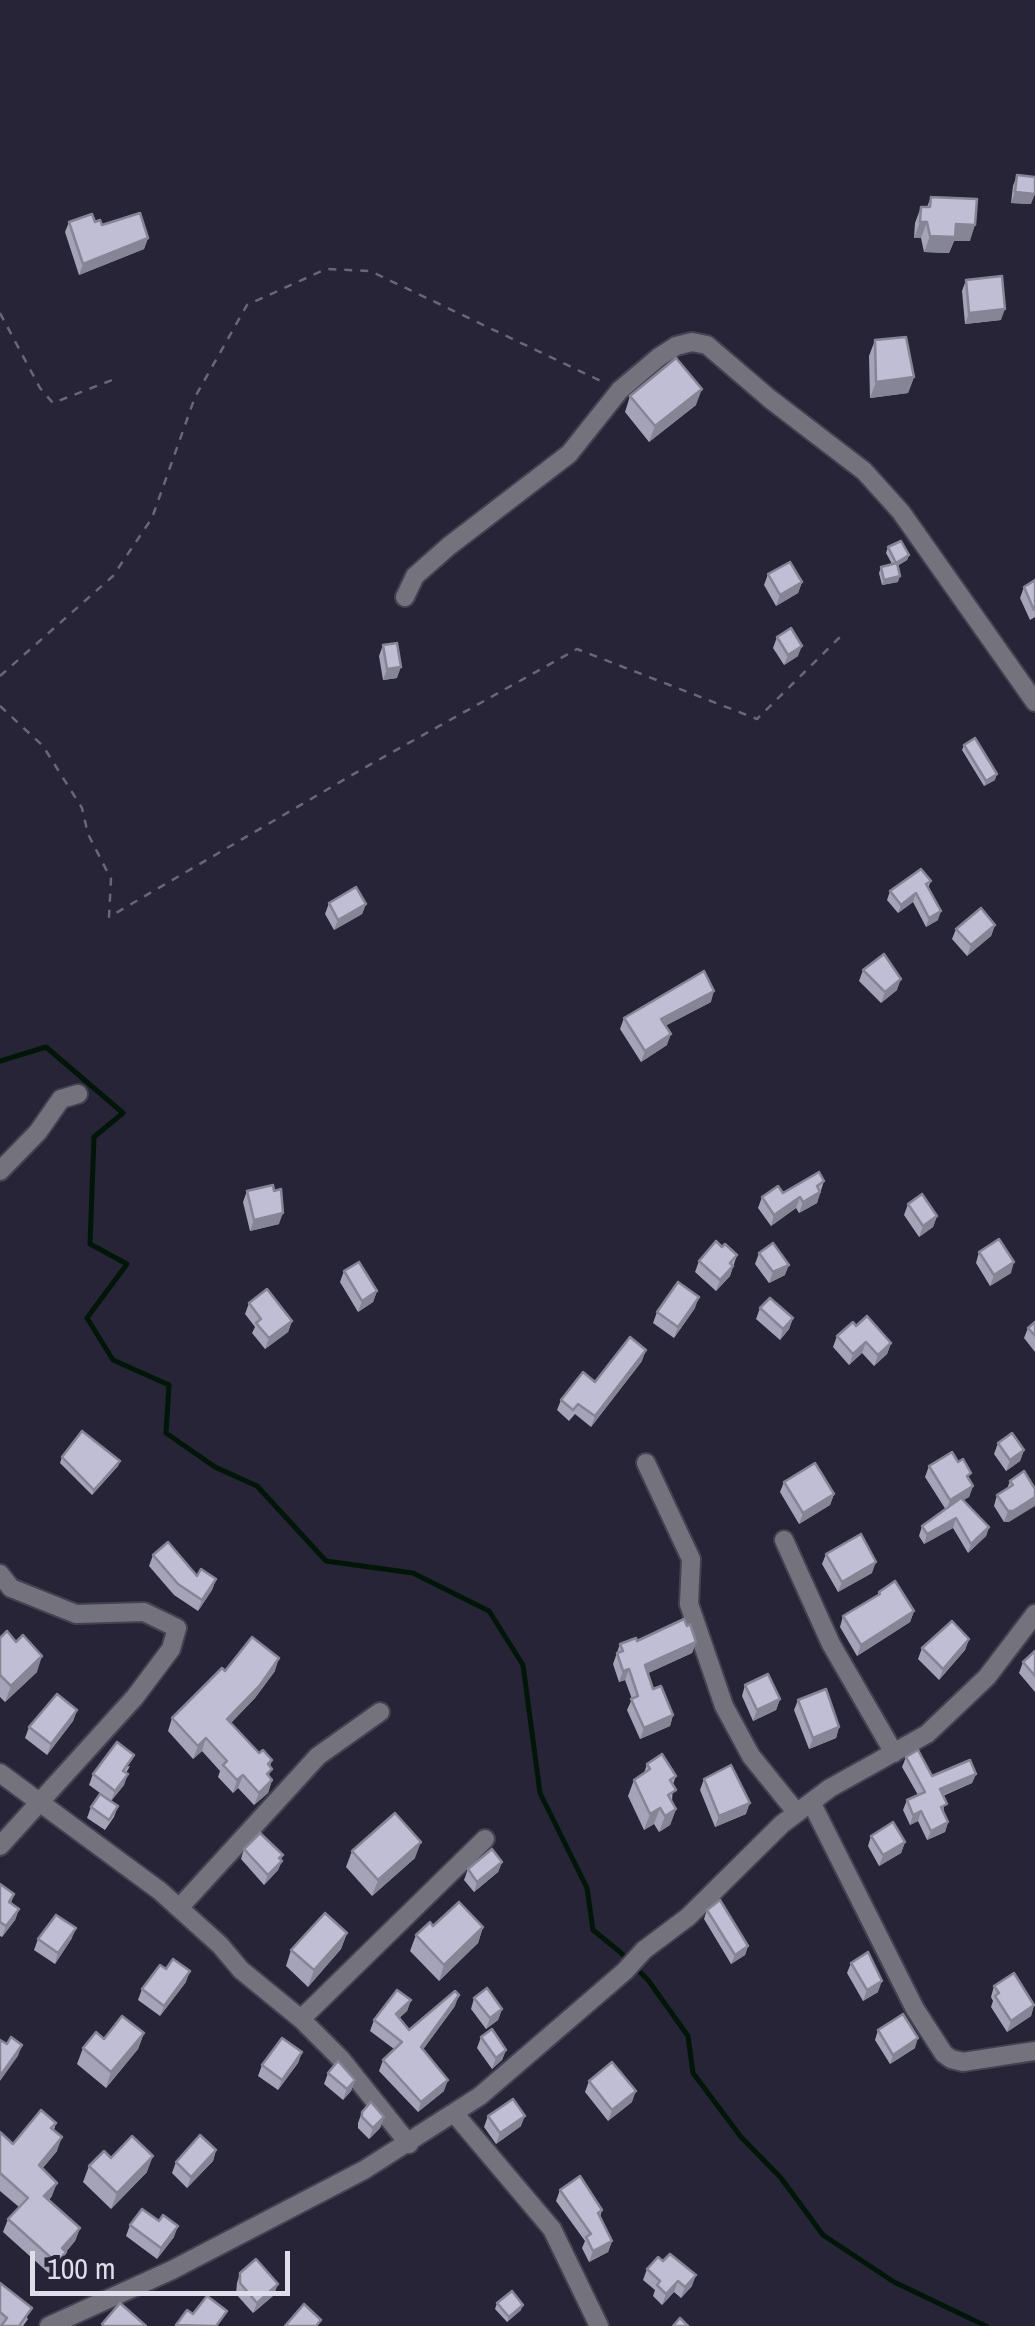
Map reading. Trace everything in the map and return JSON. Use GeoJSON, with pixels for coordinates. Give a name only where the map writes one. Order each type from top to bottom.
{"type":"FeatureCollection","features":[{"type":"Feature","properties":{"kind":"street"},"geometry":{"type":"LineString","coordinates":[[405,597],[416,576],[449,546],[569,454],[620,390],[676,346],[692,342],[707,345],[864,471],[1026,670],[1035,702]]}},
{"type":"Feature","properties":{"kind":"street"},"geometry":{"type":"LineString","coordinates":[[0,1171],[38,1132],[61,1099],[78,1094]]}},
{"type":"Feature","properties":{"kind":"street"},"geometry":{"type":"LineString","coordinates":[[646,1463],[691,1558],[689,1604],[724,1706],[751,1756],[804,1808],[944,2054],[962,2062],[1035,2051]]}},
{"type":"Feature","properties":{"kind":"street"},"geometry":{"type":"LineString","coordinates":[[784,1540],[831,1644],[894,1752]]}},
{"type":"Feature","properties":{"kind":"street"},"geometry":{"type":"LineString","coordinates":[[0,1574],[12,1588],[76,1614],[144,1612],[177,1628],[171,1650],[135,1697],[0,1846]]}},
{"type":"Feature","properties":{"kind":"street"},"geometry":{"type":"LineString","coordinates":[[50,2326],[218,2247],[409,2144],[480,2096],[625,1972],[644,1950],[688,1917],[804,1808],[830,1788],[927,1734],[987,1677],[1035,1614]]}},
{"type":"Feature","properties":{"kind":"street"},"geometry":{"type":"LineString","coordinates":[[178,1908],[318,1756],[380,1712]]}},
{"type":"Feature","properties":{"kind":"street"},"geometry":{"type":"LineString","coordinates":[[0,1773],[178,1908],[220,1945],[241,1970],[341,2059],[409,2144]]}},
{"type":"Feature","properties":{"kind":"street"},"geometry":{"type":"LineString","coordinates":[[301,2020],[484,1838]]}},
{"type":"Feature","properties":{"kind":"street"},"geometry":{"type":"LineString","coordinates":[[454,2113],[552,2228],[599,2326]]}},
{"type":"Feature","properties":{"kind":"path"},"geometry":{"type":"LineString","coordinates":[[0,676],[113,576],[152,518],[195,397],[246,304],[326,269],[370,271],[620,390]]}},
{"type":"Feature","properties":{"kind":"path"},"geometry":{"type":"LineString","coordinates":[[0,312],[40,388],[54,403],[112,380]]}},
{"type":"Feature","properties":{"kind":"path"},"geometry":{"type":"LineString","coordinates":[[0,706],[43,746],[82,808],[88,834],[111,879],[110,918],[364,768],[577,650],[757,719],[841,636]]}},
{"type":"Feature","properties":{"kind":"building"},"geometry":{"type":"Polygon","coordinates":[[[1017,175],[1035,177],[1035,194],[1015,192],[1017,175]]]}},
{"type":"Feature","properties":{"kind":"building"},"geometry":{"type":"Polygon","coordinates":[[[931,197],[977,199],[975,225],[956,224],[955,237],[930,236],[927,222],[920,222],[921,207],[930,207],[931,197]]]}},
{"type":"Feature","properties":{"kind":"building"},"geometry":{"type":"Polygon","coordinates":[[[140,213],[148,238],[83,264],[69,222],[92,214],[95,222],[100,220],[102,225],[140,213]]]}},
{"type":"Feature","properties":{"kind":"building"},"geometry":{"type":"Polygon","coordinates":[[[1002,276],[1005,309],[969,313],[966,280],[1002,276]]]}},
{"type":"Feature","properties":{"kind":"building"},"geometry":{"type":"Polygon","coordinates":[[[906,337],[914,377],[876,382],[875,340],[906,337]]]}},
{"type":"Feature","properties":{"kind":"building"},"geometry":{"type":"Polygon","coordinates":[[[676,358],[702,389],[655,426],[630,396],[676,358]]]}},
{"type":"Feature","properties":{"kind":"building"},"geometry":{"type":"Polygon","coordinates":[[[901,541],[909,555],[896,563],[888,547],[901,541]]]}},
{"type":"Feature","properties":{"kind":"building"},"geometry":{"type":"Polygon","coordinates":[[[790,562],[802,582],[780,595],[768,574],[790,562]]]}},
{"type":"Feature","properties":{"kind":"building"},"geometry":{"type":"Polygon","coordinates":[[[897,563],[900,576],[884,580],[881,567],[897,563]]]}},
{"type":"Feature","properties":{"kind":"building"},"geometry":{"type":"Polygon","coordinates":[[[1035,580],[1035,609],[1034,610],[1024,587],[1035,580]]]}},
{"type":"Feature","properties":{"kind":"building"},"geometry":{"type":"Polygon","coordinates":[[[791,628],[802,646],[788,655],[777,637],[791,628]]]}},
{"type":"Feature","properties":{"kind":"building"},"geometry":{"type":"Polygon","coordinates":[[[397,643],[401,667],[387,669],[383,645],[397,643]]]}},
{"type":"Feature","properties":{"kind":"building"},"geometry":{"type":"Polygon","coordinates":[[[975,738],[997,774],[986,781],[964,745],[975,738]]]}},
{"type":"Feature","properties":{"kind":"building"},"geometry":{"type":"Polygon","coordinates":[[[921,869],[931,881],[926,884],[941,911],[929,918],[916,893],[901,905],[890,891],[921,869]]]}},
{"type":"Feature","properties":{"kind":"building"},"geometry":{"type":"Polygon","coordinates":[[[356,887],[366,904],[338,920],[329,903],[356,887]]]}},
{"type":"Feature","properties":{"kind":"building"},"geometry":{"type":"Polygon","coordinates":[[[981,908],[995,925],[971,945],[956,929],[981,908]]]}},
{"type":"Feature","properties":{"kind":"building"},"geometry":{"type":"Polygon","coordinates":[[[884,954],[901,979],[885,992],[863,970],[884,954]]]}},
{"type":"Feature","properties":{"kind":"building"},"geometry":{"type":"Polygon","coordinates":[[[704,971],[714,991],[661,1019],[671,1034],[645,1051],[624,1018],[704,971]]]}},
{"type":"Feature","properties":{"kind":"building"},"geometry":{"type":"Polygon","coordinates":[[[819,1172],[824,1181],[817,1186],[820,1192],[803,1202],[800,1197],[774,1215],[762,1197],[778,1186],[783,1193],[819,1172]]]}},
{"type":"Feature","properties":{"kind":"building"},"geometry":{"type":"Polygon","coordinates":[[[273,1185],[274,1191],[281,1189],[283,1213],[254,1220],[247,1191],[273,1185]]]}},
{"type":"Feature","properties":{"kind":"building"},"geometry":{"type":"Polygon","coordinates":[[[922,1194],[937,1216],[923,1226],[908,1204],[922,1194]]]}},
{"type":"Feature","properties":{"kind":"building"},"geometry":{"type":"Polygon","coordinates":[[[999,1239],[1014,1262],[994,1275],[979,1252],[999,1239]]]}},
{"type":"Feature","properties":{"kind":"building"},"geometry":{"type":"Polygon","coordinates":[[[716,1241],[737,1255],[720,1280],[699,1261],[716,1241]]]}},
{"type":"Feature","properties":{"kind":"building"},"geometry":{"type":"Polygon","coordinates":[[[773,1243],[789,1265],[773,1272],[759,1253],[773,1243]]]}},
{"type":"Feature","properties":{"kind":"building"},"geometry":{"type":"Polygon","coordinates":[[[359,1262],[377,1291],[362,1301],[344,1271],[359,1262]]]}},
{"type":"Feature","properties":{"kind":"building"},"geometry":{"type":"Polygon","coordinates":[[[678,1282],[699,1297],[678,1327],[657,1312],[678,1282]]]}},
{"type":"Feature","properties":{"kind":"building"},"geometry":{"type":"Polygon","coordinates":[[[267,1289],[292,1321],[269,1338],[256,1323],[261,1319],[249,1303],[267,1289]]]}},
{"type":"Feature","properties":{"kind":"building"},"geometry":{"type":"Polygon","coordinates":[[[770,1298],[793,1318],[783,1329],[760,1308],[770,1298]]]}},
{"type":"Feature","properties":{"kind":"building"},"geometry":{"type":"Polygon","coordinates":[[[867,1316],[891,1343],[878,1355],[866,1342],[853,1354],[837,1336],[867,1316]]]}},
{"type":"Feature","properties":{"kind":"building"},"geometry":{"type":"Polygon","coordinates":[[[630,1337],[646,1350],[595,1416],[578,1404],[573,1410],[561,1400],[583,1372],[595,1382],[630,1337]]]}},
{"type":"Feature","properties":{"kind":"building"},"geometry":{"type":"Polygon","coordinates":[[[82,1431],[120,1461],[94,1490],[62,1457],[82,1431]]]}},
{"type":"Feature","properties":{"kind":"building"},"geometry":{"type":"Polygon","coordinates":[[[1012,1433],[1024,1450],[1010,1460],[998,1443],[1012,1433]]]}},
{"type":"Feature","properties":{"kind":"building"},"geometry":{"type":"Polygon","coordinates":[[[952,1452],[958,1462],[963,1459],[973,1486],[950,1500],[929,1466],[952,1452]]]}},
{"type":"Feature","properties":{"kind":"building"},"geometry":{"type":"Polygon","coordinates":[[[815,1463],[834,1494],[803,1513],[784,1482],[815,1463]]]}},
{"type":"Feature","properties":{"kind":"building"},"geometry":{"type":"Polygon","coordinates":[[[1024,1471],[1035,1489],[1035,1497],[1008,1511],[997,1495],[1013,1485],[1010,1481],[1024,1471]]]}},
{"type":"Feature","properties":{"kind":"building"},"geometry":{"type":"Polygon","coordinates":[[[961,1498],[989,1527],[971,1544],[956,1518],[927,1534],[922,1526],[961,1498]]]}},
{"type":"Feature","properties":{"kind":"building"},"geometry":{"type":"Polygon","coordinates":[[[861,1534],[876,1562],[842,1582],[826,1554],[861,1534]]]}},
{"type":"Feature","properties":{"kind":"building"},"geometry":{"type":"Polygon","coordinates":[[[168,1542],[197,1576],[201,1569],[216,1579],[202,1600],[178,1584],[153,1555],[168,1542]]]}},
{"type":"Feature","properties":{"kind":"building"},"geometry":{"type":"Polygon","coordinates":[[[895,1581],[914,1611],[861,1645],[843,1616],[895,1581]]]}},
{"type":"Feature","properties":{"kind":"building"},"geometry":{"type":"Polygon","coordinates":[[[684,1619],[687,1626],[690,1624],[696,1642],[645,1665],[653,1689],[661,1686],[673,1715],[644,1728],[631,1699],[638,1696],[629,1669],[623,1671],[617,1653],[623,1651],[620,1644],[636,1638],[637,1641],[684,1619]]]}},
{"type":"Feature","properties":{"kind":"building"},"geometry":{"type":"Polygon","coordinates":[[[952,1621],[969,1639],[943,1669],[922,1648],[952,1621]]]}},
{"type":"Feature","properties":{"kind":"building"},"geometry":{"type":"Polygon","coordinates":[[[7,1631],[16,1642],[23,1635],[42,1656],[11,1686],[0,1675],[0,1638],[7,1631]]]}},
{"type":"Feature","properties":{"kind":"building"},"geometry":{"type":"Polygon","coordinates":[[[252,1637],[279,1658],[260,1685],[227,1719],[259,1753],[263,1750],[272,1760],[268,1764],[272,1769],[267,1774],[272,1780],[259,1793],[243,1775],[237,1780],[223,1765],[227,1761],[206,1738],[198,1746],[172,1718],[222,1668],[225,1671],[252,1637]]]}},
{"type":"Feature","properties":{"kind":"building"},"geometry":{"type":"Polygon","coordinates":[[[1035,1651],[1035,1676],[1023,1662],[1035,1651]]]}},
{"type":"Feature","properties":{"kind":"building"},"geometry":{"type":"Polygon","coordinates":[[[768,1674],[780,1699],[757,1710],[745,1685],[768,1674]]]}},
{"type":"Feature","properties":{"kind":"building"},"geometry":{"type":"Polygon","coordinates":[[[826,1689],[839,1727],[813,1738],[798,1700],[826,1689]]]}},
{"type":"Feature","properties":{"kind":"building"},"geometry":{"type":"Polygon","coordinates":[[[57,1694],[77,1710],[51,1744],[29,1727],[57,1694]]]}},
{"type":"Feature","properties":{"kind":"building"},"geometry":{"type":"Polygon","coordinates":[[[117,1742],[134,1755],[123,1771],[128,1774],[115,1791],[93,1774],[117,1742]]]}},
{"type":"Feature","properties":{"kind":"building"},"geometry":{"type":"Polygon","coordinates":[[[918,1750],[932,1776],[970,1760],[976,1774],[940,1789],[947,1804],[941,1807],[948,1822],[931,1831],[921,1811],[913,1815],[907,1800],[925,1792],[906,1757],[918,1750]]]}},
{"type":"Feature","properties":{"kind":"building"},"geometry":{"type":"Polygon","coordinates":[[[662,1754],[676,1776],[670,1780],[676,1790],[668,1795],[676,1809],[665,1816],[660,1808],[650,1814],[634,1780],[662,1754]]]}},
{"type":"Feature","properties":{"kind":"building"},"geometry":{"type":"Polygon","coordinates":[[[731,1765],[750,1803],[719,1816],[704,1779],[731,1765]]]}},
{"type":"Feature","properties":{"kind":"building"},"geometry":{"type":"Polygon","coordinates":[[[100,1794],[118,1806],[109,1820],[91,1807],[100,1794]]]}},
{"type":"Feature","properties":{"kind":"building"},"geometry":{"type":"Polygon","coordinates":[[[395,1813],[421,1842],[378,1880],[352,1851],[395,1813]]]}},
{"type":"Feature","properties":{"kind":"building"},"geometry":{"type":"Polygon","coordinates":[[[893,1822],[905,1842],[883,1855],[871,1836],[893,1822]]]}},
{"type":"Feature","properties":{"kind":"building"},"geometry":{"type":"Polygon","coordinates":[[[260,1833],[283,1855],[268,1875],[244,1849],[260,1833]]]}},
{"type":"Feature","properties":{"kind":"building"},"geometry":{"type":"Polygon","coordinates":[[[492,1849],[502,1862],[477,1882],[468,1869],[492,1849]]]}},
{"type":"Feature","properties":{"kind":"building"},"geometry":{"type":"Polygon","coordinates":[[[0,1884],[14,1894],[9,1902],[19,1909],[6,1926],[0,1922],[0,1884]]]}},
{"type":"Feature","properties":{"kind":"building"},"geometry":{"type":"Polygon","coordinates":[[[720,1900],[748,1946],[735,1955],[707,1910],[720,1900]]]}},
{"type":"Feature","properties":{"kind":"building"},"geometry":{"type":"Polygon","coordinates":[[[459,1902],[483,1927],[444,1965],[416,1935],[430,1922],[433,1926],[459,1902]]]}},
{"type":"Feature","properties":{"kind":"building"},"geometry":{"type":"Polygon","coordinates":[[[325,1913],[347,1933],[314,1970],[291,1950],[325,1913]]]}},
{"type":"Feature","properties":{"kind":"building"},"geometry":{"type":"Polygon","coordinates":[[[56,1915],[76,1928],[58,1953],[38,1939],[56,1915]]]}},
{"type":"Feature","properties":{"kind":"building"},"geometry":{"type":"Polygon","coordinates":[[[868,1952],[882,1981],[867,1990],[851,1963],[868,1952]]]}},
{"type":"Feature","properties":{"kind":"building"},"geometry":{"type":"Polygon","coordinates":[[[173,1959],[190,1971],[164,2006],[142,1989],[160,1965],[166,1969],[173,1959]]]}},
{"type":"Feature","properties":{"kind":"building"},"geometry":{"type":"Polygon","coordinates":[[[1014,1973],[1034,2005],[1011,2021],[995,1996],[999,1993],[994,1986],[1014,1973]]]}},
{"type":"Feature","properties":{"kind":"building"},"geometry":{"type":"Polygon","coordinates":[[[487,1988],[502,2009],[490,2018],[474,1998],[487,1988]]]}},
{"type":"Feature","properties":{"kind":"building"},"geometry":{"type":"Polygon","coordinates":[[[397,1990],[411,2000],[396,2014],[409,2030],[455,1991],[459,1995],[421,2047],[448,2080],[421,2102],[383,2060],[402,2042],[374,2020],[397,1990]]]}},
{"type":"Feature","properties":{"kind":"building"},"geometry":{"type":"Polygon","coordinates":[[[903,2014],[918,2038],[893,2055],[878,2030],[903,2014]]]}},
{"type":"Feature","properties":{"kind":"building"},"geometry":{"type":"Polygon","coordinates":[[[122,2016],[144,2033],[111,2072],[83,2048],[96,2032],[104,2039],[122,2016]]]}},
{"type":"Feature","properties":{"kind":"building"},"geometry":{"type":"Polygon","coordinates":[[[492,2029],[506,2050],[496,2058],[481,2037],[492,2029]]]}},
{"type":"Feature","properties":{"kind":"building"},"geometry":{"type":"Polygon","coordinates":[[[11,2037],[22,2045],[0,2076],[0,2040],[7,2044],[11,2037]]]}},
{"type":"Feature","properties":{"kind":"building"},"geometry":{"type":"Polygon","coordinates":[[[282,2038],[302,2052],[282,2080],[262,2065],[282,2038]]]}},
{"type":"Feature","properties":{"kind":"building"},"geometry":{"type":"Polygon","coordinates":[[[338,2061],[355,2080],[347,2089],[328,2073],[338,2061]]]}},
{"type":"Feature","properties":{"kind":"building"},"geometry":{"type":"Polygon","coordinates":[[[612,2062],[636,2091],[612,2110],[589,2081],[612,2062]]]}},
{"type":"Feature","properties":{"kind":"building"},"geometry":{"type":"Polygon","coordinates":[[[513,2099],[525,2116],[500,2133],[488,2116],[513,2099]]]}},
{"type":"Feature","properties":{"kind":"building"},"geometry":{"type":"Polygon","coordinates":[[[371,2102],[384,2117],[373,2128],[362,2117],[371,2102]]]}},
{"type":"Feature","properties":{"kind":"building"},"geometry":{"type":"Polygon","coordinates":[[[41,2110],[56,2123],[51,2128],[62,2137],[39,2165],[57,2183],[44,2196],[80,2228],[62,2248],[66,2252],[57,2263],[8,2219],[28,2198],[0,2173],[0,2132],[13,2144],[41,2110]]]}},
{"type":"Feature","properties":{"kind":"building"},"geometry":{"type":"Polygon","coordinates":[[[200,2135],[216,2150],[191,2177],[176,2162],[200,2135]]]}},
{"type":"Feature","properties":{"kind":"building"},"geometry":{"type":"Polygon","coordinates":[[[132,2136],[153,2156],[117,2193],[89,2166],[104,2151],[111,2158],[132,2136]]]}},
{"type":"Feature","properties":{"kind":"building"},"geometry":{"type":"Polygon","coordinates":[[[580,2176],[602,2210],[598,2213],[612,2241],[593,2251],[586,2237],[591,2234],[560,2190],[580,2176]]]}},
{"type":"Feature","properties":{"kind":"building"},"geometry":{"type":"Polygon","coordinates":[[[142,2209],[159,2221],[163,2215],[178,2226],[161,2248],[130,2225],[142,2209]]]}},
{"type":"Feature","properties":{"kind":"building"},"geometry":{"type":"Polygon","coordinates":[[[670,2254],[696,2275],[685,2287],[678,2281],[666,2294],[657,2285],[660,2281],[647,2269],[658,2257],[663,2261],[670,2254]]]}},
{"type":"Feature","properties":{"kind":"building"},"geometry":{"type":"Polygon","coordinates":[[[256,2259],[278,2284],[257,2303],[240,2283],[240,2273],[256,2259]]]}},
{"type":"Feature","properties":{"kind":"building"},"geometry":{"type":"Polygon","coordinates":[[[0,2283],[32,2308],[19,2326],[1,2326],[7,2318],[0,2312],[0,2283]]]}},
{"type":"Feature","properties":{"kind":"building"},"geometry":{"type":"Polygon","coordinates":[[[512,2291],[523,2305],[509,2317],[497,2303],[512,2291]]]}},
{"type":"Feature","properties":{"kind":"building"},"geometry":{"type":"Polygon","coordinates":[[[207,2296],[227,2311],[216,2326],[176,2325],[187,2310],[193,2314],[207,2296]]]}},
{"type":"Feature","properties":{"kind":"building"},"geometry":{"type":"Polygon","coordinates":[[[120,2303],[146,2326],[104,2326],[120,2303]]]}},
{"type":"Feature","properties":{"kind":"building"},"geometry":{"type":"Polygon","coordinates":[[[304,2304],[321,2320],[316,2326],[285,2326],[304,2304]]]}},
{"type":"Feature","properties":{"kind":"waterway"},"geometry":{"type":"LineString","coordinates":[[0,1061],[46,1047],[123,1113],[94,1137],[90,1244],[127,1264],[87,1318],[113,1360],[169,1385],[166,1433],[215,1467],[257,1486],[326,1561],[413,1573],[489,1611],[523,1665],[540,1793],[587,1888],[593,1930],[648,1980],[688,2036],[693,2073],[823,2235],[894,2282],[986,2326]]}}]}
